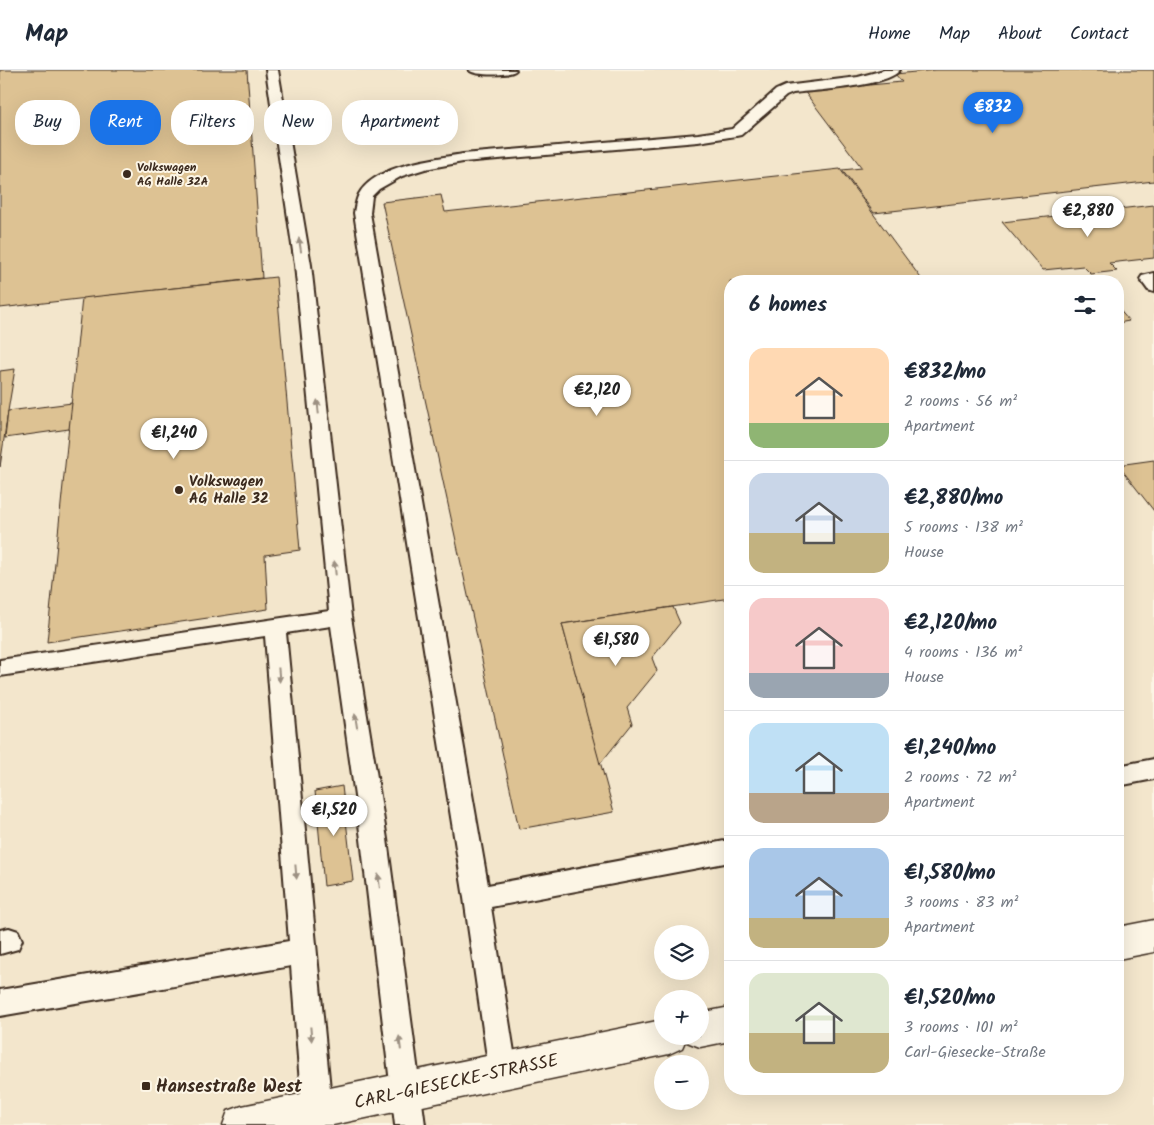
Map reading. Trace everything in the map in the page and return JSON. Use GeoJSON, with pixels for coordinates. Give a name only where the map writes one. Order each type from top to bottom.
{"type":"FeatureCollection","features":[{"type":"Feature","properties":{"kind":"street"},"geometry":{"type":"LineString","coordinates":[[1124,942],[1154,936]]}},
{"type":"Feature","properties":{"kind":"street"},"geometry":{"type":"LineString","coordinates":[[709,1028],[724,1025]]}},
{"type":"Feature","properties":{"kind":"street","name":"CARL-GIESECKE-STRASSE"},"geometry":{"type":"LineString","coordinates":[[242,1125],[317,1110],[408,1108],[502,1071],[654,1039]]}},
{"type":"Feature","properties":{"kind":"lane"},"geometry":{"type":"LineString","coordinates":[[272,70],[303,265],[340,617],[374,839],[408,1108]]}},
{"type":"Feature","properties":{"kind":"lane"},"geometry":{"type":"LineString","coordinates":[[475,70],[510,70]]}},
{"type":"Feature","properties":{"kind":"lane"},"geometry":{"type":"LineString","coordinates":[[502,1071],[477,898],[362,213],[365,194],[387,176],[429,164],[463,158],[698,138],[736,132],[781,93],[790,89],[863,80],[886,75],[894,70]]}},
{"type":"Feature","properties":{"kind":"lane"},"geometry":{"type":"LineString","coordinates":[[1154,278],[1148,279],[1154,287]]}},
{"type":"Feature","properties":{"kind":"lane"},"geometry":{"type":"LineString","coordinates":[[0,668],[340,617]]}},
{"type":"Feature","properties":{"kind":"lane"},"geometry":{"type":"LineString","coordinates":[[275,626],[317,1110]]}},
{"type":"Feature","properties":{"kind":"lane"},"geometry":{"type":"LineString","coordinates":[[1124,775],[1154,769]]}},
{"type":"Feature","properties":{"kind":"lane"},"geometry":{"type":"LineString","coordinates":[[477,898],[724,852]]}},
{"type":"Feature","properties":{"kind":"lane"},"geometry":{"type":"LineString","coordinates":[[0,1003],[304,951]]}},
{"type":"Feature","properties":{"kind":"shaded area"},"geometry":{"type":"Polygon","coordinates":[[[0,70],[1154,70],[1154,1125],[0,1125],[0,70]]]}},
{"type":"Feature","properties":{"kind":"building","name":"Volkswagen AG Halle 32A"},"geometry":{"type":"Polygon","coordinates":[[[0,70],[247,70],[249,100],[171,100],[171,145],[252,145],[262,278],[0,308],[0,70]]]}},
{"type":"Feature","properties":{"kind":"building"},"geometry":{"type":"Polygon","coordinates":[[[936,70],[1154,70],[1154,181],[874,213],[842,170],[862,168],[804,91],[902,82],[895,74],[936,70]]]}},
{"type":"Feature","properties":{"kind":"building"},"geometry":{"type":"Polygon","coordinates":[[[840,169],[919,275],[724,275],[724,599],[562,624],[614,812],[519,829],[382,202],[441,195],[445,212],[840,169]]]}},
{"type":"Feature","properties":{"kind":"building"},"geometry":{"type":"Polygon","coordinates":[[[1154,205],[1154,258],[1109,263],[1117,271],[1091,274],[1083,266],[1043,270],[1002,222],[1154,205]]]}},
{"type":"Feature","properties":{"kind":"building","name":"Volkswagen AG Halle 32"},"geometry":{"type":"Polygon","coordinates":[[[276,277],[300,550],[265,555],[268,609],[47,642],[82,298],[276,277]]]}},
{"type":"Feature","properties":{"kind":"building"},"geometry":{"type":"Polygon","coordinates":[[[1124,315],[1129,321],[1124,322],[1124,315]]]}},
{"type":"Feature","properties":{"kind":"building"},"geometry":{"type":"Polygon","coordinates":[[[15,369],[8,411],[0,467],[0,371],[15,369]]]}},
{"type":"Feature","properties":{"kind":"building"},"geometry":{"type":"Polygon","coordinates":[[[72,403],[69,429],[5,438],[8,411],[72,403]]]}},
{"type":"Feature","properties":{"kind":"building"},"geometry":{"type":"Polygon","coordinates":[[[1154,460],[1154,511],[1124,473],[1124,464],[1154,460]]]}},
{"type":"Feature","properties":{"kind":"building"},"geometry":{"type":"Polygon","coordinates":[[[673,607],[680,623],[652,658],[657,671],[627,708],[632,724],[600,764],[562,624],[673,607]]]}},
{"type":"Feature","properties":{"kind":"building"},"geometry":{"type":"Polygon","coordinates":[[[342,786],[353,881],[324,886],[315,791],[342,786]]]}},
{"type":"Feature","properties":{"kind":"place","name":"Volkswagen AG Halle 32A"},"geometry":{"type":"Point","coordinates":[127,174]}},
{"type":"Feature","properties":{"kind":"place","name":"Volkswagen AG Halle 32"},"geometry":{"type":"Point","coordinates":[179,490]}},
{"type":"Feature","properties":{"kind":"place","name":"Hansestraße West"},"geometry":{"type":"Point","coordinates":[146,1086]}}]}
